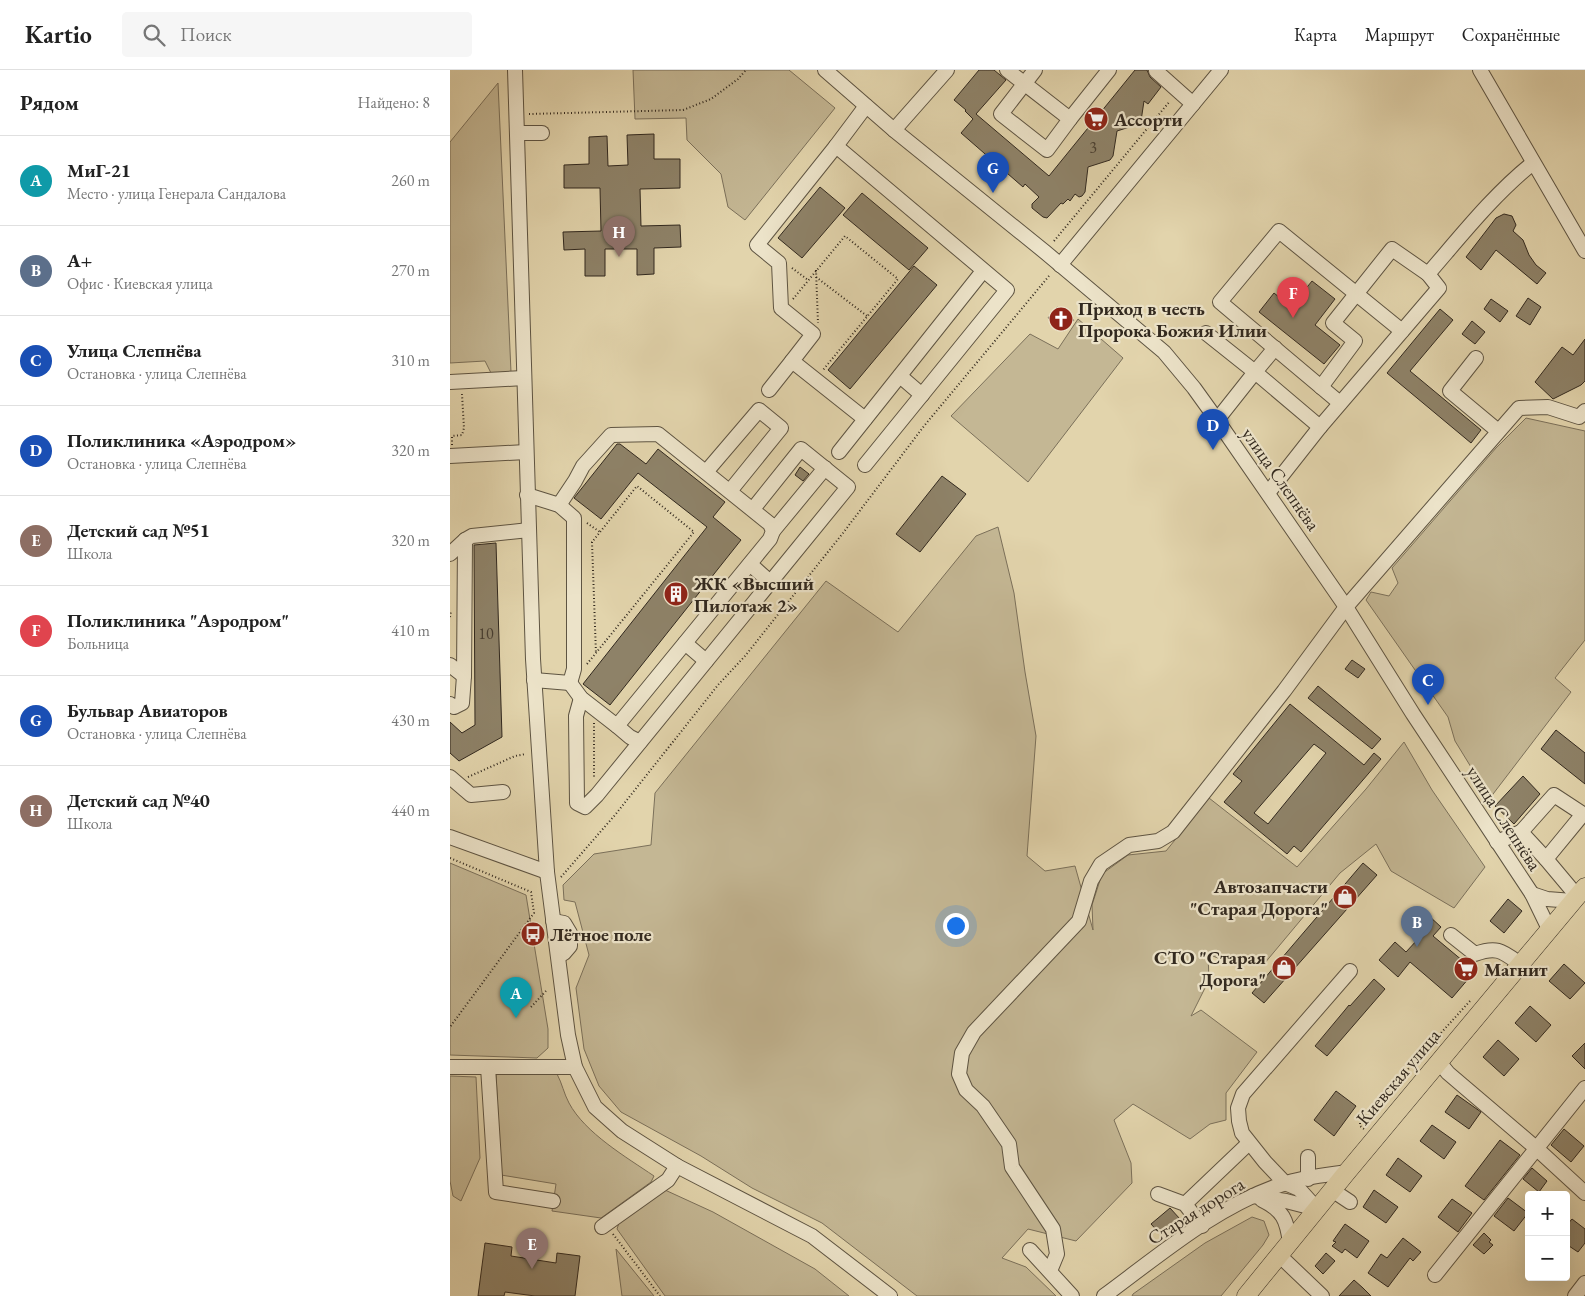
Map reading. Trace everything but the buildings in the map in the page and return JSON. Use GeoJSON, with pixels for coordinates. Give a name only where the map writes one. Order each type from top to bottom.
{"type":"FeatureCollection","features":[{"type":"Feature","properties":{"kind":"main road","name":"Киевская улица"},"geometry":{"type":"LineString","coordinates":[[1246,1296],[1578,895]]}},
{"type":"Feature","properties":{"kind":"street"},"geometry":{"type":"LineString","coordinates":[[515,70],[534,680],[547,872],[568,1035],[575,1067],[595,1107],[622,1131],[678,1166],[812,1236],[890,1296]]}},
{"type":"Feature","properties":{"kind":"street","name":"улица Слепнёва"},"geometry":{"type":"LineString","coordinates":[[825,70],[894,130],[1164,352],[1194,388],[1217,420],[1346,607],[1413,714],[1532,894],[1549,929]]}},
{"type":"Feature","properties":{"kind":"street"},"geometry":{"type":"LineString","coordinates":[[894,130],[947,70]]}},
{"type":"Feature","properties":{"kind":"street"},"geometry":{"type":"LineString","coordinates":[[1006,70],[1070,119]]}},
{"type":"Feature","properties":{"kind":"street"},"geometry":{"type":"LineString","coordinates":[[1035,70],[1001,114],[1047,150],[1109,70]]}},
{"type":"Feature","properties":{"kind":"street"},"geometry":{"type":"LineString","coordinates":[[1060,265],[1220,70]]}},
{"type":"Feature","properties":{"kind":"street"},"geometry":{"type":"LineString","coordinates":[[1480,70],[1585,252]]}},
{"type":"Feature","properties":{"kind":"street"},"geometry":{"type":"LineString","coordinates":[[1156,71],[1193,104]]}},
{"type":"Feature","properties":{"kind":"street"},"geometry":{"type":"LineString","coordinates":[[769,390],[813,334],[781,308],[779,263],[757,246],[866,106]]}},
{"type":"Feature","properties":{"kind":"street"},"geometry":{"type":"LineString","coordinates":[[517,133],[542,133]]}},
{"type":"Feature","properties":{"kind":"street"},"geometry":{"type":"LineString","coordinates":[[836,146],[1007,290],[865,465]]}},
{"type":"Feature","properties":{"kind":"street"},"geometry":{"type":"LineString","coordinates":[[1428,274],[1482,211],[1533,163]]}},
{"type":"Feature","properties":{"kind":"street"},"geometry":{"type":"LineString","coordinates":[[1340,403],[1220,302],[1279,231],[1402,331]]}},
{"type":"Feature","properties":{"kind":"street"},"geometry":{"type":"LineString","coordinates":[[1268,493],[1340,403],[1439,288],[1428,274],[1392,249],[1355,293],[1333,323],[1354,342],[1321,387]]}},
{"type":"Feature","properties":{"kind":"street"},"geometry":{"type":"LineString","coordinates":[[839,452],[983,271]]}},
{"type":"Feature","properties":{"kind":"street"},"geometry":{"type":"LineString","coordinates":[[1206,333],[1320,427]]}},
{"type":"Feature","properties":{"kind":"street"},"geometry":{"type":"LineString","coordinates":[[1217,420],[1275,348]]}},
{"type":"Feature","properties":{"kind":"street"},"geometry":{"type":"LineString","coordinates":[[1476,358],[1450,391],[1498,431]]}},
{"type":"Feature","properties":{"kind":"street"},"geometry":{"type":"LineString","coordinates":[[792,361],[865,419]]}},
{"type":"Feature","properties":{"kind":"street"},"geometry":{"type":"LineString","coordinates":[[900,376],[922,394]]}},
{"type":"Feature","properties":{"kind":"street"},"geometry":{"type":"LineString","coordinates":[[456,382],[524,378]]}},
{"type":"Feature","properties":{"kind":"street"},"geometry":{"type":"LineString","coordinates":[[1050,1271],[1057,1254],[1052,1229],[1012,1167],[1009,1144],[983,1106],[966,1090],[959,1074],[962,1053],[974,1032],[1079,921],[1091,882],[1101,864],[1129,845],[1158,841],[1173,832],[1284,691],[1346,607],[1519,408],[1548,407],[1580,417],[1585,411]]}},
{"type":"Feature","properties":{"kind":"street"},"geometry":{"type":"LineString","coordinates":[[706,472],[759,410],[781,428],[730,491]]}},
{"type":"Feature","properties":{"kind":"street"},"geometry":{"type":"LineString","coordinates":[[559,505],[576,481],[583,466],[611,435],[658,434],[770,524],[773,531]]}},
{"type":"Feature","properties":{"kind":"street"},"geometry":{"type":"LineString","coordinates":[[581,698],[576,716],[577,803],[585,807],[848,486],[802,449],[752,509]]}},
{"type":"Feature","properties":{"kind":"street"},"geometry":{"type":"LineString","coordinates":[[451,456],[526,452]]}},
{"type":"Feature","properties":{"kind":"street"},"geometry":{"type":"LineString","coordinates":[[617,726],[750,564],[770,539],[773,531],[825,468]]}},
{"type":"Feature","properties":{"kind":"street"},"geometry":{"type":"LineString","coordinates":[[527,496],[559,505],[574,518],[574,669],[570,683]]}},
{"type":"Feature","properties":{"kind":"street"},"geometry":{"type":"LineString","coordinates":[[450,554],[472,536],[528,530]]}},
{"type":"Feature","properties":{"kind":"street"},"geometry":{"type":"LineString","coordinates":[[450,704],[454,707],[462,703],[464,676],[465,540]]}},
{"type":"Feature","properties":{"kind":"street"},"geometry":{"type":"LineString","coordinates":[[750,564],[770,582]]}},
{"type":"Feature","properties":{"kind":"street"},"geometry":{"type":"LineString","coordinates":[[685,643],[706,661]]}},
{"type":"Feature","properties":{"kind":"street"},"geometry":{"type":"LineString","coordinates":[[450,664],[464,676]]}},
{"type":"Feature","properties":{"kind":"street"},"geometry":{"type":"LineString","coordinates":[[534,680],[570,683],[581,698],[630,737],[640,742]]}},
{"type":"Feature","properties":{"kind":"street"},"geometry":{"type":"LineString","coordinates":[[454,780],[471,795],[503,792]]}},
{"type":"Feature","properties":{"kind":"street"},"geometry":{"type":"LineString","coordinates":[[1497,842],[1521,832],[1554,795],[1584,815],[1546,859]]}},
{"type":"Feature","properties":{"kind":"street"},"geometry":{"type":"LineString","coordinates":[[1521,832],[1578,895]]}},
{"type":"Feature","properties":{"kind":"street"},"geometry":{"type":"LineString","coordinates":[[450,837],[547,872]]}},
{"type":"Feature","properties":{"kind":"street"},"geometry":{"type":"LineString","coordinates":[[1532,894],[1547,900],[1578,895]]}},
{"type":"Feature","properties":{"kind":"street"},"geometry":{"type":"LineString","coordinates":[[1451,935],[1475,954],[1489,948],[1501,950],[1520,964]]}},
{"type":"Feature","properties":{"kind":"street"},"geometry":{"type":"LineString","coordinates":[[1317,1209],[1299,1188],[1285,1183],[1249,1143],[1242,1133],[1238,1108],[1243,1094],[1350,971]]}},
{"type":"Feature","properties":{"kind":"street"},"geometry":{"type":"LineString","coordinates":[[1439,1062],[1448,1073],[1585,1192]]}},
{"type":"Feature","properties":{"kind":"street"},"geometry":{"type":"LineString","coordinates":[[488,1067],[496,1192],[553,1200]]}},
{"type":"Feature","properties":{"kind":"street"},"geometry":{"type":"LineString","coordinates":[[450,1068],[575,1067]]}},
{"type":"Feature","properties":{"kind":"street"},"geometry":{"type":"LineString","coordinates":[[1434,1275],[1585,1088]]}},
{"type":"Feature","properties":{"kind":"street"},"geometry":{"type":"LineString","coordinates":[[1185,1204],[1249,1143]]}},
{"type":"Feature","properties":{"kind":"street"},"geometry":{"type":"LineString","coordinates":[[1308,1157],[1308,1179]]}},
{"type":"Feature","properties":{"kind":"street"},"geometry":{"type":"LineString","coordinates":[[603,1226],[668,1180],[678,1166]]}},
{"type":"Feature","properties":{"kind":"street","name":"Старая дорога"},"geometry":{"type":"LineString","coordinates":[[1104,1296],[1202,1226],[1252,1196],[1285,1183],[1347,1172]]}},
{"type":"Feature","properties":{"kind":"street"},"geometry":{"type":"LineString","coordinates":[[1332,1190],[1350,1202]]}},
{"type":"Feature","properties":{"kind":"street"},"geometry":{"type":"LineString","coordinates":[[1158,1194],[1185,1204],[1202,1226]]}},
{"type":"Feature","properties":{"kind":"street"},"geometry":{"type":"LineString","coordinates":[[1252,1196],[1286,1201],[1317,1209]]}},
{"type":"Feature","properties":{"kind":"street"},"geometry":{"type":"LineString","coordinates":[[1252,1196],[1276,1207],[1284,1218],[1285,1249],[1322,1296]]}},
{"type":"Feature","properties":{"kind":"street"},"geometry":{"type":"LineString","coordinates":[[1030,1250],[1072,1296]]}},
{"type":"Feature","properties":{"kind":"street"},"geometry":{"type":"LineString","coordinates":[[1575,1296],[1585,1284]]}},
{"type":"Feature","properties":{"kind":"path"},"geometry":{"type":"LineString","coordinates":[[529,114],[683,110],[711,99],[738,79],[746,70]]}},
{"type":"Feature","properties":{"kind":"path"},"geometry":{"type":"LineString","coordinates":[[1054,241],[1178,91]]}},
{"type":"Feature","properties":{"kind":"path"},"geometry":{"type":"LineString","coordinates":[[784,310],[844,236],[898,278],[815,380]]}},
{"type":"Feature","properties":{"kind":"path"},"geometry":{"type":"LineString","coordinates":[[779,263],[789,266],[808,280]]}},
{"type":"Feature","properties":{"kind":"path"},"geometry":{"type":"LineString","coordinates":[[813,334],[818,324],[816,270]]}},
{"type":"Feature","properties":{"kind":"path"},"geometry":{"type":"LineString","coordinates":[[550,892],[615,815],[718,685],[745,656],[843,534],[924,426],[1049,276]]}},
{"type":"Feature","properties":{"kind":"path"},"geometry":{"type":"LineString","coordinates":[[816,277],[867,316]]}},
{"type":"Feature","properties":{"kind":"path"},"geometry":{"type":"LineString","coordinates":[[451,456],[452,436],[462,435],[464,428],[456,382]]}},
{"type":"Feature","properties":{"kind":"path"},"geometry":{"type":"LineString","coordinates":[[574,669],[584,668],[596,654],[694,532],[637,486],[592,542],[596,654]]}},
{"type":"Feature","properties":{"kind":"path"},"geometry":{"type":"LineString","coordinates":[[593,708],[594,798]]}},
{"type":"Feature","properties":{"kind":"path"},"geometry":{"type":"LineString","coordinates":[[454,780],[515,756],[539,752]]}},
{"type":"Feature","properties":{"kind":"path"},"geometry":{"type":"LineString","coordinates":[[450,858],[531,892],[534,913],[450,1027]]}},
{"type":"Feature","properties":{"kind":"path"},"geometry":{"type":"LineString","coordinates":[[531,1007],[546,991]]}},
{"type":"Feature","properties":{"kind":"path"},"geometry":{"type":"LineString","coordinates":[[1367,1133],[1360,1126],[1360,1122],[1471,1000]]}},
{"type":"Feature","properties":{"kind":"path"},"geometry":{"type":"LineString","coordinates":[[603,1226],[660,1296]]}},
{"type":"Feature","properties":{"kind":"shaded area"},"geometry":{"type":"Polygon","coordinates":[[[633,70],[789,70],[835,108],[745,220],[728,207],[721,174],[687,140],[686,118],[635,119],[633,70]]]}},
{"type":"Feature","properties":{"kind":"shaded area"},"geometry":{"type":"Polygon","coordinates":[[[498,83],[511,372],[491,373],[485,361],[450,363],[450,142],[498,83]]]}},
{"type":"Feature","properties":{"kind":"shaded area"},"geometry":{"type":"Polygon","coordinates":[[[1078,319],[1123,358],[1028,482],[951,416],[1030,334],[1058,349],[1078,319]]]}},
{"type":"Feature","properties":{"kind":"shaded area"},"geometry":{"type":"Polygon","coordinates":[[[1526,418],[1585,431],[1585,640],[1555,678],[1571,692],[1490,798],[1455,741],[1448,717],[1366,600],[1371,592],[1389,596],[1398,583],[1392,568],[1496,448],[1526,418]]]}},
{"type":"Feature","properties":{"kind":"shaded area"},"geometry":{"type":"Polygon","coordinates":[[[998,527],[1014,593],[1036,736],[1027,856],[1045,871],[1075,866],[1093,930],[1092,905],[1102,874],[1128,855],[1166,851],[1209,798],[1297,867],[1366,789],[1404,742],[1432,790],[1485,867],[1454,908],[1391,871],[1376,844],[1340,873],[1264,964],[1230,963],[1208,954],[1209,980],[1191,1016],[1201,1010],[1257,1052],[1226,1093],[1226,1120],[1210,1124],[1190,1139],[1133,1104],[1114,1120],[1131,1163],[1132,1183],[1076,1241],[1028,1229],[1002,1258],[1026,1267],[1056,1296],[917,1296],[822,1223],[752,1188],[701,1156],[621,1112],[599,1086],[584,1049],[576,988],[589,955],[575,902],[564,900],[563,885],[594,854],[651,845],[655,793],[826,581],[898,632],[976,536],[998,527]]]}},
{"type":"Feature","properties":{"kind":"shaded area"},"geometry":{"type":"Polygon","coordinates":[[[450,863],[526,895],[548,1029],[548,1048],[537,1058],[450,1055],[450,863]]]}},
{"type":"Feature","properties":{"kind":"shaded area"},"geometry":{"type":"Polygon","coordinates":[[[496,1074],[557,1074],[569,1103],[576,1114],[607,1144],[654,1176],[651,1182],[601,1218],[552,1211],[556,1184],[501,1175],[496,1074]]]}},
{"type":"Feature","properties":{"kind":"shaded area"},"geometry":{"type":"Polygon","coordinates":[[[450,1076],[476,1077],[480,1158],[461,1201],[453,1196],[450,1181],[450,1076]]]}},
{"type":"Feature","properties":{"kind":"shaded area"},"geometry":{"type":"Polygon","coordinates":[[[665,1190],[713,1212],[815,1269],[849,1296],[665,1296],[617,1229],[620,1220],[665,1190]]]}},
{"type":"Feature","properties":{"kind":"shaded area"},"geometry":{"type":"Polygon","coordinates":[[[1252,1217],[1264,1221],[1269,1235],[1221,1296],[1132,1296],[1205,1243],[1252,1217]]]}},
{"type":"Feature","properties":{"kind":"shaded area"},"geometry":{"type":"Polygon","coordinates":[[[616,1249],[654,1296],[622,1296],[616,1249]]]}},
{"type":"Feature","properties":{"kind":"place","name":"Ассорти"},"geometry":{"type":"Point","coordinates":[1096,119]}},
{"type":"Feature","properties":{"kind":"place","name":"Бульвар Авиаторов"},"geometry":{"type":"Point","coordinates":[993,193]}},
{"type":"Feature","properties":{"kind":"place","name":"Детский сад №40"},"geometry":{"type":"Point","coordinates":[619,257]}},
{"type":"Feature","properties":{"kind":"place","name":"Поликлиника \"Аэродром\""},"geometry":{"type":"Point","coordinates":[1293,318]}},
{"type":"Feature","properties":{"kind":"place","name":"Приход в честь Пророка Божия Илии"},"geometry":{"type":"Point","coordinates":[1061,319]}},
{"type":"Feature","properties":{"kind":"place","name":"Поликлиника «Аэродром»"},"geometry":{"type":"Point","coordinates":[1213,450]}},
{"type":"Feature","properties":{"kind":"place","name":"ЖК «Высший Пилотаж 2»"},"geometry":{"type":"Point","coordinates":[676,594]}},
{"type":"Feature","properties":{"kind":"place","name":"Улица Слепнёва"},"geometry":{"type":"Point","coordinates":[1428,705]}},
{"type":"Feature","properties":{"kind":"place","name":"Автозапчасти \"Старая Дорога\""},"geometry":{"type":"Point","coordinates":[1345,897]}},
{"type":"Feature","properties":{"kind":"place","name":"Лётное поле"},"geometry":{"type":"Point","coordinates":[533,934]}},
{"type":"Feature","properties":{"kind":"place","name":"А+"},"geometry":{"type":"Point","coordinates":[1417,947]}},
{"type":"Feature","properties":{"kind":"place","name":"СТО \"Старая Дорога\""},"geometry":{"type":"Point","coordinates":[1284,968]}},
{"type":"Feature","properties":{"kind":"place","name":"Магнит"},"geometry":{"type":"Point","coordinates":[1466,969]}},
{"type":"Feature","properties":{"kind":"place","name":"МиГ-21"},"geometry":{"type":"Point","coordinates":[516,1018]}},
{"type":"Feature","properties":{"kind":"place","name":"Детский сад №51"},"geometry":{"type":"Point","coordinates":[532,1269]}}]}
